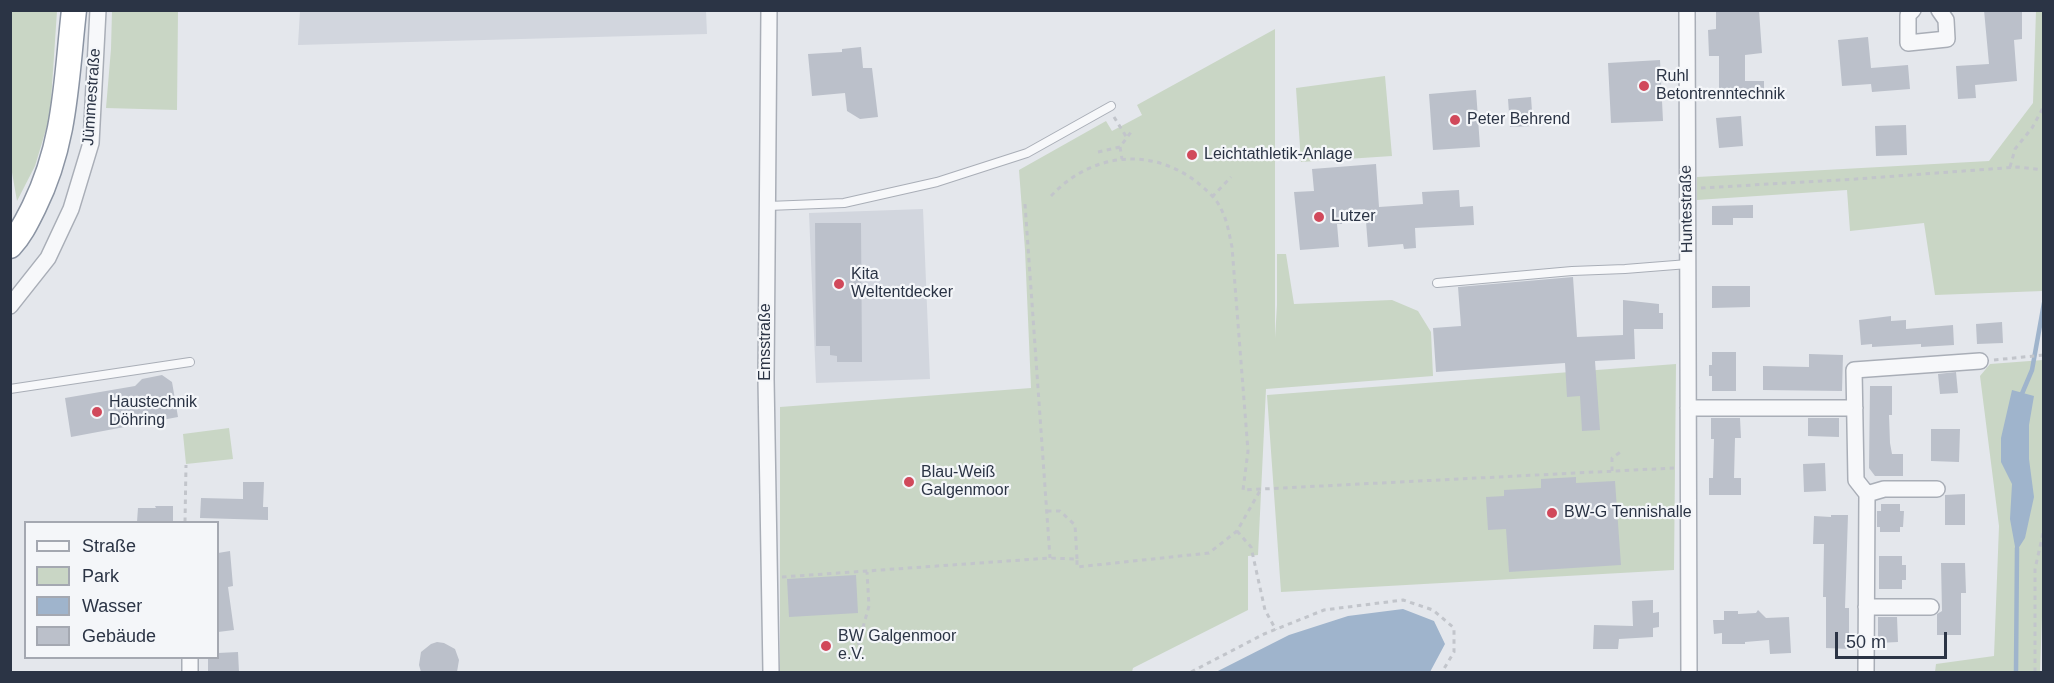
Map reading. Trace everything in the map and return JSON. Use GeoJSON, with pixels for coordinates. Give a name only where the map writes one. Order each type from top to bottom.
{"type":"FeatureCollection","features":[{"type":"Feature","properties":{"kind":"highway"},"geometry":{"type":"LineString","coordinates":[[10,246],[20,235],[41,192],[59,140],[66,100],[74,10]]}},
{"type":"Feature","properties":{"kind":"street","name":"Jümmestraße"},"geometry":{"type":"LineString","coordinates":[[10,306],[48,258],[71,209],[91,142],[98,10]]}},
{"type":"Feature","properties":{"kind":"street","name":"Emsstraße"},"geometry":{"type":"LineString","coordinates":[[769,10],[766,379],[771,672]]}},
{"type":"Feature","properties":{"kind":"street","name":"Huntestraße"},"geometry":{"type":"LineString","coordinates":[[1687,10],[1689,672]]}},
{"type":"Feature","properties":{"kind":"street"},"geometry":{"type":"LineString","coordinates":[[1913,10],[1908,15],[1908,43],[1947,39],[1946,20],[1939,10]]}},
{"type":"Feature","properties":{"kind":"street"},"geometry":{"type":"LineString","coordinates":[[1866,672],[1867,494],[1856,480],[1854,370],[1980,361]]}},
{"type":"Feature","properties":{"kind":"street"},"geometry":{"type":"LineString","coordinates":[[1688,408],[1855,408]]}},
{"type":"Feature","properties":{"kind":"street"},"geometry":{"type":"LineString","coordinates":[[1867,494],[1884,489],[1937,489]]}},
{"type":"Feature","properties":{"kind":"street"},"geometry":{"type":"LineString","coordinates":[[1866,607],[1931,608]]}},
{"type":"Feature","properties":{"kind":"lane"},"geometry":{"type":"LineString","coordinates":[[768,206],[844,202],[937,182],[1027,153],[1109,107]]}},
{"type":"Feature","properties":{"kind":"lane"},"geometry":{"type":"LineString","coordinates":[[1437,283],[1688,264]]}},
{"type":"Feature","properties":{"kind":"lane"},"geometry":{"type":"LineString","coordinates":[[10,389],[190,362]]}},
{"type":"Feature","properties":{"kind":"path"},"geometry":{"type":"LineString","coordinates":[[2010,168],[2015,149],[2032,128],[2043,106]]}},
{"type":"Feature","properties":{"kind":"path"},"geometry":{"type":"LineString","coordinates":[[1109,107],[1127,138]]}},
{"type":"Feature","properties":{"kind":"path"},"geometry":{"type":"LineString","coordinates":[[1098,152],[1120,147],[1131,132]]}},
{"type":"Feature","properties":{"kind":"path"},"geometry":{"type":"LineString","coordinates":[[1120,147],[1122,159]]}},
{"type":"Feature","properties":{"kind":"path"},"geometry":{"type":"LineString","coordinates":[[1051,196],[1063,184],[1098,163],[1135,159],[1174,168],[1189,176],[1219,204],[1227,223],[1232,247],[1248,452],[1243,490],[1688,467]]}},
{"type":"Feature","properties":{"kind":"path"},"geometry":{"type":"LineString","coordinates":[[1687,190],[2010,168],[2043,170]]}},
{"type":"Feature","properties":{"kind":"path"},"geometry":{"type":"LineString","coordinates":[[1212,196],[1231,177]]}},
{"type":"Feature","properties":{"kind":"path"},"geometry":{"type":"LineString","coordinates":[[1025,204],[1050,558]]}},
{"type":"Feature","properties":{"kind":"path"},"geometry":{"type":"LineString","coordinates":[[1980,361],[2043,355]]}},
{"type":"Feature","properties":{"kind":"path"},"geometry":{"type":"LineString","coordinates":[[1612,471],[1612,458],[1622,451]]}},
{"type":"Feature","properties":{"kind":"path"},"geometry":{"type":"LineString","coordinates":[[185,521],[186,465]]}},
{"type":"Feature","properties":{"kind":"path"},"geometry":{"type":"LineString","coordinates":[[1047,511],[1060,511],[1075,525],[1077,567],[1189,556],[1209,553],[1237,531],[1261,489]]}},
{"type":"Feature","properties":{"kind":"path"},"geometry":{"type":"LineString","coordinates":[[2035,672],[2035,569],[2043,529]]}},
{"type":"Feature","properties":{"kind":"path"},"geometry":{"type":"LineString","coordinates":[[1237,531],[1251,547],[1265,610],[1276,630]]}},
{"type":"Feature","properties":{"kind":"path"},"geometry":{"type":"LineString","coordinates":[[770,578],[1050,558],[1077,559]]}},
{"type":"Feature","properties":{"kind":"path"},"geometry":{"type":"LineString","coordinates":[[858,645],[869,606],[867,572]]}},
{"type":"Feature","properties":{"kind":"path"},"geometry":{"type":"LineString","coordinates":[[1191,672],[1264,634],[1324,610],[1403,600],[1432,610],[1454,628],[1454,652],[1443,672]]}},
{"type":"Feature","properties":{"kind":"shaded area"},"geometry":{"type":"Polygon","coordinates":[[[300,11],[706,11],[707,34],[298,45],[300,11]]]}},
{"type":"Feature","properties":{"kind":"shaded area"},"geometry":{"type":"Polygon","coordinates":[[[923,209],[930,379],[816,383],[809,213],[923,209]]]}},
{"type":"Feature","properties":{"kind":"green space"},"geometry":{"type":"Polygon","coordinates":[[[11,10],[57,11],[50,116],[35,166],[17,201],[10,161],[11,10]]]}},
{"type":"Feature","properties":{"kind":"green space"},"geometry":{"type":"Polygon","coordinates":[[[112,11],[178,11],[177,110],[106,108],[112,11]]]}},
{"type":"Feature","properties":{"kind":"green space"},"geometry":{"type":"Polygon","coordinates":[[[2036,11],[2043,11],[2043,291],[1935,295],[1924,223],[1850,231],[1847,190],[1697,200],[1697,177],[1989,161],[2033,103],[2036,11]]]}},
{"type":"Feature","properties":{"kind":"green space"},"geometry":{"type":"Polygon","coordinates":[[[1275,29],[1275,338],[1277,254],[1286,254],[1294,304],[1392,300],[1418,311],[1431,332],[1433,376],[1266,389],[1258,555],[1248,556],[1248,610],[1133,668],[1132,672],[780,672],[780,407],[1031,388],[1019,170],[1106,121],[1112,131],[1142,115],[1137,105],[1275,29]]]}},
{"type":"Feature","properties":{"kind":"green space"},"geometry":{"type":"Polygon","coordinates":[[[1385,76],[1392,156],[1301,162],[1296,88],[1385,76]]]}},
{"type":"Feature","properties":{"kind":"green space"},"geometry":{"type":"Polygon","coordinates":[[[2043,360],[2044,560],[2040,672],[1935,672],[1936,664],[1994,656],[1999,526],[1980,376],[1990,364],[2043,360]]]}},
{"type":"Feature","properties":{"kind":"green space"},"geometry":{"type":"Polygon","coordinates":[[[1676,364],[1674,570],[1281,592],[1267,395],[1676,364]]]}},
{"type":"Feature","properties":{"kind":"green space"},"geometry":{"type":"Polygon","coordinates":[[[229,428],[233,459],[186,464],[183,434],[229,428]]]}},
{"type":"Feature","properties":{"kind":"water"},"geometry":{"type":"Polygon","coordinates":[[[2012,390],[2034,396],[2029,425],[2029,459],[2034,497],[2025,538],[2016,552],[2010,519],[2012,484],[2001,462],[2001,438],[2012,390]]]}},
{"type":"Feature","properties":{"kind":"water"},"geometry":{"type":"Polygon","coordinates":[[[1403,609],[1434,621],[1445,644],[1430,672],[1216,672],[1289,635],[1348,616],[1403,609]]]}},
{"type":"Feature","properties":{"kind":"building"},"geometry":{"type":"Polygon","coordinates":[[[1716,10],[1759,10],[1762,53],[1745,55],[1745,81],[1764,81],[1764,95],[1719,95],[1719,56],[1709,56],[1708,30],[1716,29],[1716,10]]]}},
{"type":"Feature","properties":{"kind":"building"},"geometry":{"type":"Polygon","coordinates":[[[1984,10],[2022,10],[2022,39],[2014,40],[2017,81],[1975,85],[1976,98],[1958,99],[1956,66],[1989,64],[1984,10]]]}},
{"type":"Feature","properties":{"kind":"building"},"geometry":{"type":"Polygon","coordinates":[[[1868,37],[1871,68],[1908,65],[1910,89],[1872,92],[1871,84],[1842,86],[1838,40],[1868,37]]]}},
{"type":"Feature","properties":{"kind":"building"},"geometry":{"type":"Polygon","coordinates":[[[861,47],[863,68],[872,68],[878,117],[860,119],[847,111],[845,93],[812,96],[808,54],[842,52],[842,49],[861,47]]]}},
{"type":"Feature","properties":{"kind":"building"},"geometry":{"type":"Polygon","coordinates":[[[1660,60],[1663,121],[1611,123],[1608,63],[1660,60]]]}},
{"type":"Feature","properties":{"kind":"building","name":"Peter Behrend"},"geometry":{"type":"Polygon","coordinates":[[[1476,90],[1480,147],[1433,150],[1429,94],[1476,90]]]}},
{"type":"Feature","properties":{"kind":"building"},"geometry":{"type":"Polygon","coordinates":[[[1531,97],[1533,126],[1510,127],[1508,99],[1531,97]]]}},
{"type":"Feature","properties":{"kind":"building"},"geometry":{"type":"Polygon","coordinates":[[[1741,116],[1743,146],[1719,148],[1716,118],[1741,116]]]}},
{"type":"Feature","properties":{"kind":"building"},"geometry":{"type":"Polygon","coordinates":[[[1906,125],[1907,155],[1876,156],[1875,126],[1906,125]]]}},
{"type":"Feature","properties":{"kind":"building"},"geometry":{"type":"Polygon","coordinates":[[[1376,164],[1379,207],[1423,204],[1422,192],[1459,190],[1460,207],[1473,206],[1474,225],[1415,228],[1416,248],[1404,249],[1403,244],[1368,247],[1365,209],[1341,211],[1342,224],[1337,224],[1339,247],[1300,250],[1294,192],[1314,191],[1312,169],[1376,164]]]}},
{"type":"Feature","properties":{"kind":"building"},"geometry":{"type":"Polygon","coordinates":[[[1753,205],[1753,218],[1733,218],[1733,225],[1712,225],[1712,206],[1753,205]]]}},
{"type":"Feature","properties":{"kind":"building","name":"Kita Weltentdecker"},"geometry":{"type":"Polygon","coordinates":[[[815,223],[861,223],[862,362],[837,362],[837,356],[830,355],[830,346],[816,346],[815,223]]]}},
{"type":"Feature","properties":{"kind":"building"},"geometry":{"type":"Polygon","coordinates":[[[1573,277],[1577,337],[1623,335],[1623,300],[1659,304],[1659,313],[1663,313],[1663,329],[1634,329],[1635,359],[1595,361],[1600,430],[1582,431],[1580,396],[1567,397],[1565,363],[1436,372],[1433,328],[1461,326],[1458,287],[1573,277]]]}},
{"type":"Feature","properties":{"kind":"building"},"geometry":{"type":"Polygon","coordinates":[[[1712,286],[1750,286],[1750,307],[1712,308],[1712,286]]]}},
{"type":"Feature","properties":{"kind":"building"},"geometry":{"type":"Polygon","coordinates":[[[1891,316],[1891,321],[1906,320],[1906,329],[1953,325],[1954,345],[1921,347],[1921,344],[1872,347],[1872,344],[1861,345],[1859,320],[1891,316]]]}},
{"type":"Feature","properties":{"kind":"building"},"geometry":{"type":"Polygon","coordinates":[[[2002,322],[2003,343],[1977,344],[1976,324],[2002,322]]]}},
{"type":"Feature","properties":{"kind":"building"},"geometry":{"type":"Polygon","coordinates":[[[1712,352],[1736,352],[1736,391],[1712,391],[1709,365],[1712,365],[1712,352]]]}},
{"type":"Feature","properties":{"kind":"building"},"geometry":{"type":"Polygon","coordinates":[[[1809,354],[1843,355],[1842,391],[1763,390],[1763,366],[1809,367],[1809,354]]]}},
{"type":"Feature","properties":{"kind":"building"},"geometry":{"type":"Polygon","coordinates":[[[1956,372],[1958,393],[1940,394],[1938,374],[1956,372]]]}},
{"type":"Feature","properties":{"kind":"building"},"geometry":{"type":"Polygon","coordinates":[[[162,375],[172,382],[178,417],[71,437],[65,398],[135,386],[142,379],[162,375]]]}},
{"type":"Feature","properties":{"kind":"building"},"geometry":{"type":"Polygon","coordinates":[[[1870,386],[1892,386],[1892,415],[1889,415],[1890,443],[1892,454],[1903,454],[1903,476],[1875,476],[1869,468],[1870,386]]]}},
{"type":"Feature","properties":{"kind":"building"},"geometry":{"type":"Polygon","coordinates":[[[1711,418],[1740,418],[1741,438],[1735,438],[1734,478],[1741,478],[1741,495],[1709,495],[1709,478],[1713,478],[1714,439],[1711,439],[1711,418]]]}},
{"type":"Feature","properties":{"kind":"building"},"geometry":{"type":"Polygon","coordinates":[[[1808,418],[1839,418],[1839,437],[1808,436],[1808,418]]]}},
{"type":"Feature","properties":{"kind":"building"},"geometry":{"type":"Polygon","coordinates":[[[1931,429],[1960,429],[1959,462],[1931,461],[1931,429]]]}},
{"type":"Feature","properties":{"kind":"building"},"geometry":{"type":"Polygon","coordinates":[[[1825,463],[1826,491],[1804,492],[1803,464],[1825,463]]]}},
{"type":"Feature","properties":{"kind":"building","name":"BW-G Tennishalle"},"geometry":{"type":"Polygon","coordinates":[[[1576,477],[1576,483],[1615,481],[1621,565],[1509,572],[1506,529],[1488,530],[1486,497],[1504,496],[1504,490],[1541,488],[1541,479],[1576,477]]]}},
{"type":"Feature","properties":{"kind":"building"},"geometry":{"type":"Polygon","coordinates":[[[243,482],[264,482],[263,507],[268,507],[268,520],[200,518],[201,498],[243,499],[243,482]]]}},
{"type":"Feature","properties":{"kind":"building"},"geometry":{"type":"Polygon","coordinates":[[[1965,494],[1965,525],[1945,525],[1945,495],[1965,494]]]}},
{"type":"Feature","properties":{"kind":"building"},"geometry":{"type":"Polygon","coordinates":[[[1881,504],[1900,504],[1900,511],[1904,511],[1903,527],[1900,527],[1900,532],[1880,532],[1880,527],[1877,527],[1877,511],[1881,511],[1881,504]]]}},
{"type":"Feature","properties":{"kind":"building"},"geometry":{"type":"Polygon","coordinates":[[[155,506],[173,506],[173,521],[137,521],[138,508],[156,508],[155,506]]]}},
{"type":"Feature","properties":{"kind":"building"},"geometry":{"type":"Polygon","coordinates":[[[1831,515],[1848,515],[1845,608],[1849,608],[1849,649],[1826,648],[1826,597],[1823,597],[1824,544],[1813,544],[1814,516],[1831,517],[1831,515]]]}},
{"type":"Feature","properties":{"kind":"building"},"geometry":{"type":"Polygon","coordinates":[[[230,551],[233,586],[228,587],[234,630],[219,632],[219,553],[230,551]]]}},
{"type":"Feature","properties":{"kind":"building"},"geometry":{"type":"Polygon","coordinates":[[[1879,556],[1902,556],[1902,565],[1906,565],[1906,580],[1902,580],[1902,589],[1879,589],[1879,556]]]}},
{"type":"Feature","properties":{"kind":"building"},"geometry":{"type":"Polygon","coordinates":[[[1941,563],[1965,563],[1966,593],[1961,593],[1961,635],[1937,635],[1937,614],[1942,611],[1941,563]]]}},
{"type":"Feature","properties":{"kind":"building"},"geometry":{"type":"Polygon","coordinates":[[[856,575],[858,613],[789,617],[787,579],[856,575]]]}},
{"type":"Feature","properties":{"kind":"building"},"geometry":{"type":"Polygon","coordinates":[[[1653,600],[1653,613],[1659,612],[1659,627],[1653,628],[1653,637],[1619,639],[1618,649],[1593,649],[1594,625],[1633,626],[1632,601],[1653,600]]]}},
{"type":"Feature","properties":{"kind":"building"},"geometry":{"type":"Polygon","coordinates":[[[1758,610],[1766,618],[1789,617],[1791,653],[1770,654],[1769,640],[1745,642],[1745,644],[1722,644],[1722,633],[1714,634],[1713,620],[1724,620],[1724,611],[1738,611],[1738,614],[1756,613],[1758,610]]]}},
{"type":"Feature","properties":{"kind":"building"},"geometry":{"type":"Polygon","coordinates":[[[1878,617],[1897,617],[1898,642],[1878,643],[1878,617]]]}},
{"type":"Feature","properties":{"kind":"building"},"geometry":{"type":"Polygon","coordinates":[[[437,642],[455,649],[459,660],[457,672],[421,672],[419,665],[421,652],[437,642]]]}},
{"type":"Feature","properties":{"kind":"building"},"geometry":{"type":"Polygon","coordinates":[[[238,652],[239,672],[208,672],[208,659],[219,659],[219,653],[238,652]]]}},
{"type":"Feature","properties":{"kind":"waterway"},"geometry":{"type":"LineString","coordinates":[[2021,396],[2032,370],[2044,303]]}},
{"type":"Feature","properties":{"kind":"waterway"},"geometry":{"type":"LineString","coordinates":[[2016,672],[2017,548]]}},
{"type":"Feature","properties":{"kind":"place","name":"Ruhl Betontrenntechnik"},"geometry":{"type":"Point","coordinates":[1644,86]}},
{"type":"Feature","properties":{"kind":"place","name":"Peter Behrend"},"geometry":{"type":"Point","coordinates":[1455,120]}},
{"type":"Feature","properties":{"kind":"place","name":"Leichtathletik-Anlage"},"geometry":{"type":"Point","coordinates":[1192,155]}},
{"type":"Feature","properties":{"kind":"place","name":"Lutzer"},"geometry":{"type":"Point","coordinates":[1319,217]}},
{"type":"Feature","properties":{"kind":"place","name":"Kita Weltentdecker"},"geometry":{"type":"Point","coordinates":[839,284]}},
{"type":"Feature","properties":{"kind":"place","name":"Haustechnik Döhring"},"geometry":{"type":"Point","coordinates":[97,412]}},
{"type":"Feature","properties":{"kind":"place","name":"Blau-Weiß Galgenmoor"},"geometry":{"type":"Point","coordinates":[909,482]}},
{"type":"Feature","properties":{"kind":"place","name":"BW-G Tennishalle"},"geometry":{"type":"Point","coordinates":[1552,513]}},
{"type":"Feature","properties":{"kind":"place","name":"BW Galgenmoor e.V."},"geometry":{"type":"Point","coordinates":[826,646]}}]}
